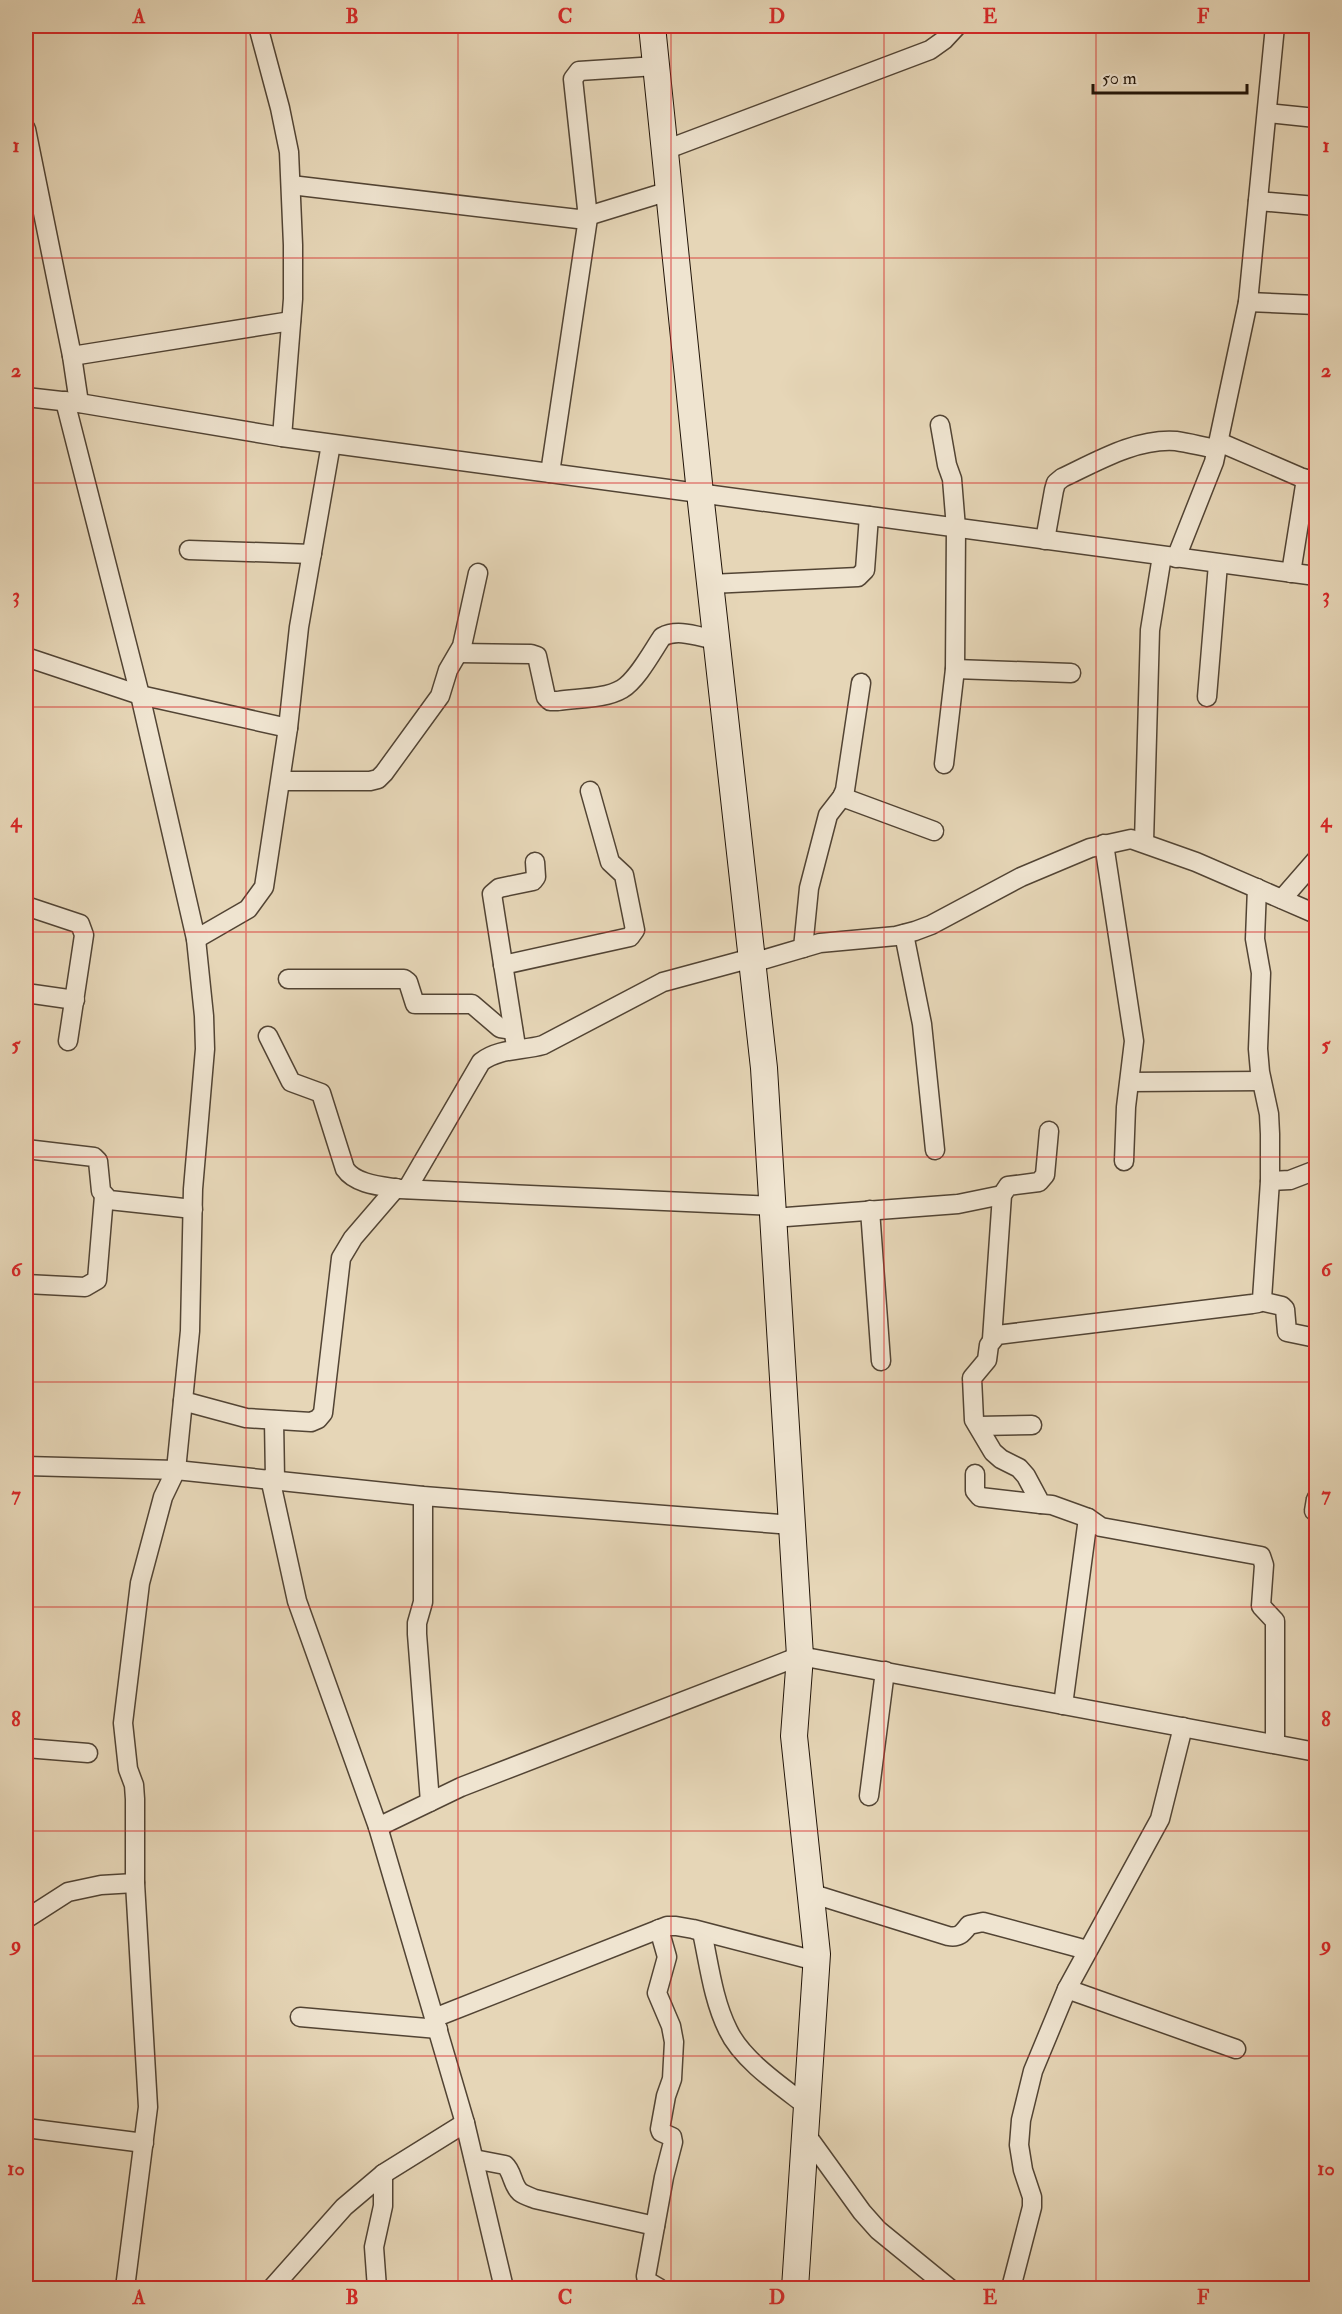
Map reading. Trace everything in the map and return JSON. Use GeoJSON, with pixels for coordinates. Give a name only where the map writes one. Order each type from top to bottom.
{"type":"FeatureCollection","features":[{"type":"Feature","properties":{"kind":"main road"},"geometry":{"type":"LineString","coordinates":[[652,26],[700,494],[764,1068],[800,1656],[794,1736],[816,1961],[795,2289]]}},
{"type":"Feature","properties":{"kind":"street"},"geometry":{"type":"LineString","coordinates":[[260,26],[289,152],[291,184],[293,245],[291,321],[282,437]]}},
{"type":"Feature","properties":{"kind":"street"},"geometry":{"type":"LineString","coordinates":[[665,150],[930,50],[944,40],[957,26]]}},
{"type":"Feature","properties":{"kind":"street"},"geometry":{"type":"LineString","coordinates":[[1144,842],[1149,630],[1169,557],[1214,462],[1218,446],[1248,302],[1275,26]]}},
{"type":"Feature","properties":{"kind":"street"},"geometry":{"type":"LineString","coordinates":[[550,473],[588,218],[573,80],[579,70],[656,66]]}},
{"type":"Feature","properties":{"kind":"street"},"geometry":{"type":"LineString","coordinates":[[1267,113],[1317,118]]}},
{"type":"Feature","properties":{"kind":"street"},"geometry":{"type":"LineString","coordinates":[[26,129],[72,356],[72,402],[196,939],[205,1049],[193,1209],[190,1331],[176,1470],[163,1497],[140,1583],[123,1723],[128,1768],[134,1785],[135,1799],[135,1883],[148,2107],[125,2289]]}},
{"type":"Feature","properties":{"kind":"street"},"geometry":{"type":"LineString","coordinates":[[291,184],[565,218],[588,218],[669,191]]}},
{"type":"Feature","properties":{"kind":"street"},"geometry":{"type":"LineString","coordinates":[[1258,201],[1317,206]]}},
{"type":"Feature","properties":{"kind":"street"},"geometry":{"type":"LineString","coordinates":[[1248,302],[1317,305]]}},
{"type":"Feature","properties":{"kind":"street"},"geometry":{"type":"LineString","coordinates":[[72,356],[291,321]]}},
{"type":"Feature","properties":{"kind":"street"},"geometry":{"type":"LineString","coordinates":[[26,397],[72,402],[331,444],[1317,576]]}},
{"type":"Feature","properties":{"kind":"street"},"geometry":{"type":"LineString","coordinates":[[940,424],[947,465],[952,479],[956,528],[955,669],[944,764]]}},
{"type":"Feature","properties":{"kind":"street"},"geometry":{"type":"LineString","coordinates":[[1045,540],[1054,490],[1056,483],[1062,478],[1120,452],[1143,445],[1176,441],[1218,446],[1311,481],[1291,573]]}},
{"type":"Feature","properties":{"kind":"street"},"geometry":{"type":"LineString","coordinates":[[196,939],[248,909],[264,887],[288,728],[299,627],[331,444]]}},
{"type":"Feature","properties":{"kind":"street"},"geometry":{"type":"LineString","coordinates":[[710,584],[858,578],[865,570],[869,516]]}},
{"type":"Feature","properties":{"kind":"street"},"geometry":{"type":"LineString","coordinates":[[189,550],[312,554]]}},
{"type":"Feature","properties":{"kind":"street"},"geometry":{"type":"LineString","coordinates":[[1207,697],[1218,564]]}},
{"type":"Feature","properties":{"kind":"street"},"geometry":{"type":"LineString","coordinates":[[280,781],[370,781],[378,779],[384,773],[437,702],[448,670],[459,653],[478,573]]}},
{"type":"Feature","properties":{"kind":"street"},"geometry":{"type":"LineString","coordinates":[[459,653],[537,656],[546,698],[550,701],[558,701],[611,693],[622,689],[630,682],[662,637],[669,633],[676,632],[716,640]]}},
{"type":"Feature","properties":{"kind":"street"},"geometry":{"type":"LineString","coordinates":[[26,657],[140,695],[288,728]]}},
{"type":"Feature","properties":{"kind":"street"},"geometry":{"type":"LineString","coordinates":[[955,669],[1071,674]]}},
{"type":"Feature","properties":{"kind":"street"},"geometry":{"type":"LineString","coordinates":[[803,948],[809,888],[828,815],[845,790],[861,683]]}},
{"type":"Feature","properties":{"kind":"street"},"geometry":{"type":"LineString","coordinates":[[503,965],[630,937],[635,930],[624,875],[610,862],[590,791]]}},
{"type":"Feature","properties":{"kind":"street"},"geometry":{"type":"LineString","coordinates":[[842,797],[934,831]]}},
{"type":"Feature","properties":{"kind":"street"},"geometry":{"type":"LineString","coordinates":[[183,1401],[231,1415],[311,1422],[318,1419],[323,1413],[341,1258],[352,1238],[401,1189],[481,1062],[497,1052],[543,1045],[560,1038],[663,982],[820,943],[904,934],[931,925],[1021,877],[1090,848],[1131,839],[1196,862],[1317,914]]}},
{"type":"Feature","properties":{"kind":"street"},"geometry":{"type":"LineString","coordinates":[[1104,844],[1134,1052],[1124,1161]]}},
{"type":"Feature","properties":{"kind":"street"},"geometry":{"type":"LineString","coordinates":[[1282,899],[1317,860]]}},
{"type":"Feature","properties":{"kind":"street"},"geometry":{"type":"LineString","coordinates":[[516,1050],[492,894],[499,888],[533,881],[536,877],[535,862]]}},
{"type":"Feature","properties":{"kind":"street"},"geometry":{"type":"LineString","coordinates":[[1257,888],[1254,928],[1261,972],[1258,1049],[1261,1081],[1269,1114],[1270,1181],[1263,1292],[1260,1301]]}},
{"type":"Feature","properties":{"kind":"street"},"geometry":{"type":"LineString","coordinates":[[26,906],[83,927],[84,935],[68,1041]]}},
{"type":"Feature","properties":{"kind":"street"},"geometry":{"type":"LineString","coordinates":[[904,934],[922,1024],[935,1150]]}},
{"type":"Feature","properties":{"kind":"street"},"geometry":{"type":"LineString","coordinates":[[288,979],[404,979],[408,982],[415,1004],[472,1004],[500,1028],[513,1030]]}},
{"type":"Feature","properties":{"kind":"street"},"geometry":{"type":"LineString","coordinates":[[26,993],[75,999]]}},
{"type":"Feature","properties":{"kind":"street"},"geometry":{"type":"LineString","coordinates":[[268,1036],[291,1082],[321,1093],[343,1162],[349,1174],[362,1181],[401,1189],[773,1212],[870,1210],[958,1204],[1002,1195]]}},
{"type":"Feature","properties":{"kind":"street"},"geometry":{"type":"LineString","coordinates":[[1130,1082],[1261,1081]]}},
{"type":"Feature","properties":{"kind":"street"},"geometry":{"type":"LineString","coordinates":[[1041,1504],[1026,1476],[1019,1468],[993,1452],[972,1416],[972,1378],[987,1360],[992,1339],[1002,1195],[1008,1186],[1039,1182],[1045,1175],[1049,1131]]}},
{"type":"Feature","properties":{"kind":"street"},"geometry":{"type":"LineString","coordinates":[[26,1149],[94,1157],[98,1161],[100,1191],[109,1200],[193,1209]]}},
{"type":"Feature","properties":{"kind":"street"},"geometry":{"type":"LineString","coordinates":[[1270,1181],[1290,1180],[1317,1170]]}},
{"type":"Feature","properties":{"kind":"street"},"geometry":{"type":"LineString","coordinates":[[26,1284],[86,1287],[94,1284],[97,1280],[104,1196]]}},
{"type":"Feature","properties":{"kind":"street"},"geometry":{"type":"LineString","coordinates":[[870,1210],[881,1361]]}},
{"type":"Feature","properties":{"kind":"street"},"geometry":{"type":"LineString","coordinates":[[992,1339],[998,1335],[1252,1304],[1260,1301],[1282,1306],[1285,1309],[1287,1332],[1317,1338]]}},
{"type":"Feature","properties":{"kind":"street"},"geometry":{"type":"LineString","coordinates":[[274,1420],[273,1479],[297,1601],[378,1827],[465,2123],[504,2289]]}},
{"type":"Feature","properties":{"kind":"street"},"geometry":{"type":"LineString","coordinates":[[979,1426],[1032,1425]]}},
{"type":"Feature","properties":{"kind":"street"},"geometry":{"type":"LineString","coordinates":[[26,1466],[176,1470],[423,1496],[792,1525]]}},
{"type":"Feature","properties":{"kind":"street"},"geometry":{"type":"LineString","coordinates":[[975,1474],[975,1491],[980,1497],[1052,1506],[1089,1518],[1101,1527],[1261,1556],[1264,1565],[1262,1606],[1275,1621],[1275,1744]]}},
{"type":"Feature","properties":{"kind":"street"},"geometry":{"type":"LineString","coordinates":[[423,1496],[423,1602],[417,1623],[417,1634],[430,1802]]}},
{"type":"Feature","properties":{"kind":"street"},"geometry":{"type":"LineString","coordinates":[[1063,1705],[1089,1518]]}},
{"type":"Feature","properties":{"kind":"street"},"geometry":{"type":"LineString","coordinates":[[378,1827],[461,1787],[800,1656],[1317,1752]]}},
{"type":"Feature","properties":{"kind":"street"},"geometry":{"type":"LineString","coordinates":[[869,1796],[885,1671]]}},
{"type":"Feature","properties":{"kind":"street"},"geometry":{"type":"LineString","coordinates":[[1011,2289],[1032,2207],[1032,2197],[1023,2170],[1019,2145],[1021,2120],[1033,2071],[1067,1989],[1160,1818],[1183,1727]]}},
{"type":"Feature","properties":{"kind":"street"},"geometry":{"type":"LineString","coordinates":[[26,1748],[88,1753]]}},
{"type":"Feature","properties":{"kind":"street"},"geometry":{"type":"LineString","coordinates":[[26,1919],[68,1892],[135,1883]]}},
{"type":"Feature","properties":{"kind":"street"},"geometry":{"type":"LineString","coordinates":[[810,1893],[948,1936],[962,1935],[969,1925],[983,1922],[1087,1950]]}},
{"type":"Feature","properties":{"kind":"street"},"geometry":{"type":"LineString","coordinates":[[300,2017],[436,2024],[659,1929],[676,1926],[816,1961]]}},
{"type":"Feature","properties":{"kind":"street"},"geometry":{"type":"LineString","coordinates":[[659,1929],[667,1957],[657,1993],[671,2026],[674,2042],[672,2079],[666,2096],[660,2129],[672,2137],[673,2142],[646,2276],[647,2281],[659,2289]]}},
{"type":"Feature","properties":{"kind":"street"},"geometry":{"type":"LineString","coordinates":[[702,1932],[720,2011],[728,2031],[752,2060],[807,2106]]}},
{"type":"Feature","properties":{"kind":"street"},"geometry":{"type":"LineString","coordinates":[[1067,1989],[1236,2049]]}},
{"type":"Feature","properties":{"kind":"street"},"geometry":{"type":"LineString","coordinates":[[272,2289],[344,2206],[383,2174],[465,2123]]}},
{"type":"Feature","properties":{"kind":"street"},"geometry":{"type":"LineString","coordinates":[[26,2128],[144,2143]]}},
{"type":"Feature","properties":{"kind":"street"},"geometry":{"type":"LineString","coordinates":[[805,2133],[862,2212],[878,2230],[950,2289]]}},
{"type":"Feature","properties":{"kind":"street"},"geometry":{"type":"LineString","coordinates":[[474,2159],[505,2165],[509,2168],[520,2192],[534,2199],[655,2226]]}},
{"type":"Feature","properties":{"kind":"street"},"geometry":{"type":"LineString","coordinates":[[377,2289],[374,2247],[383,2206],[383,2174]]}}]}
